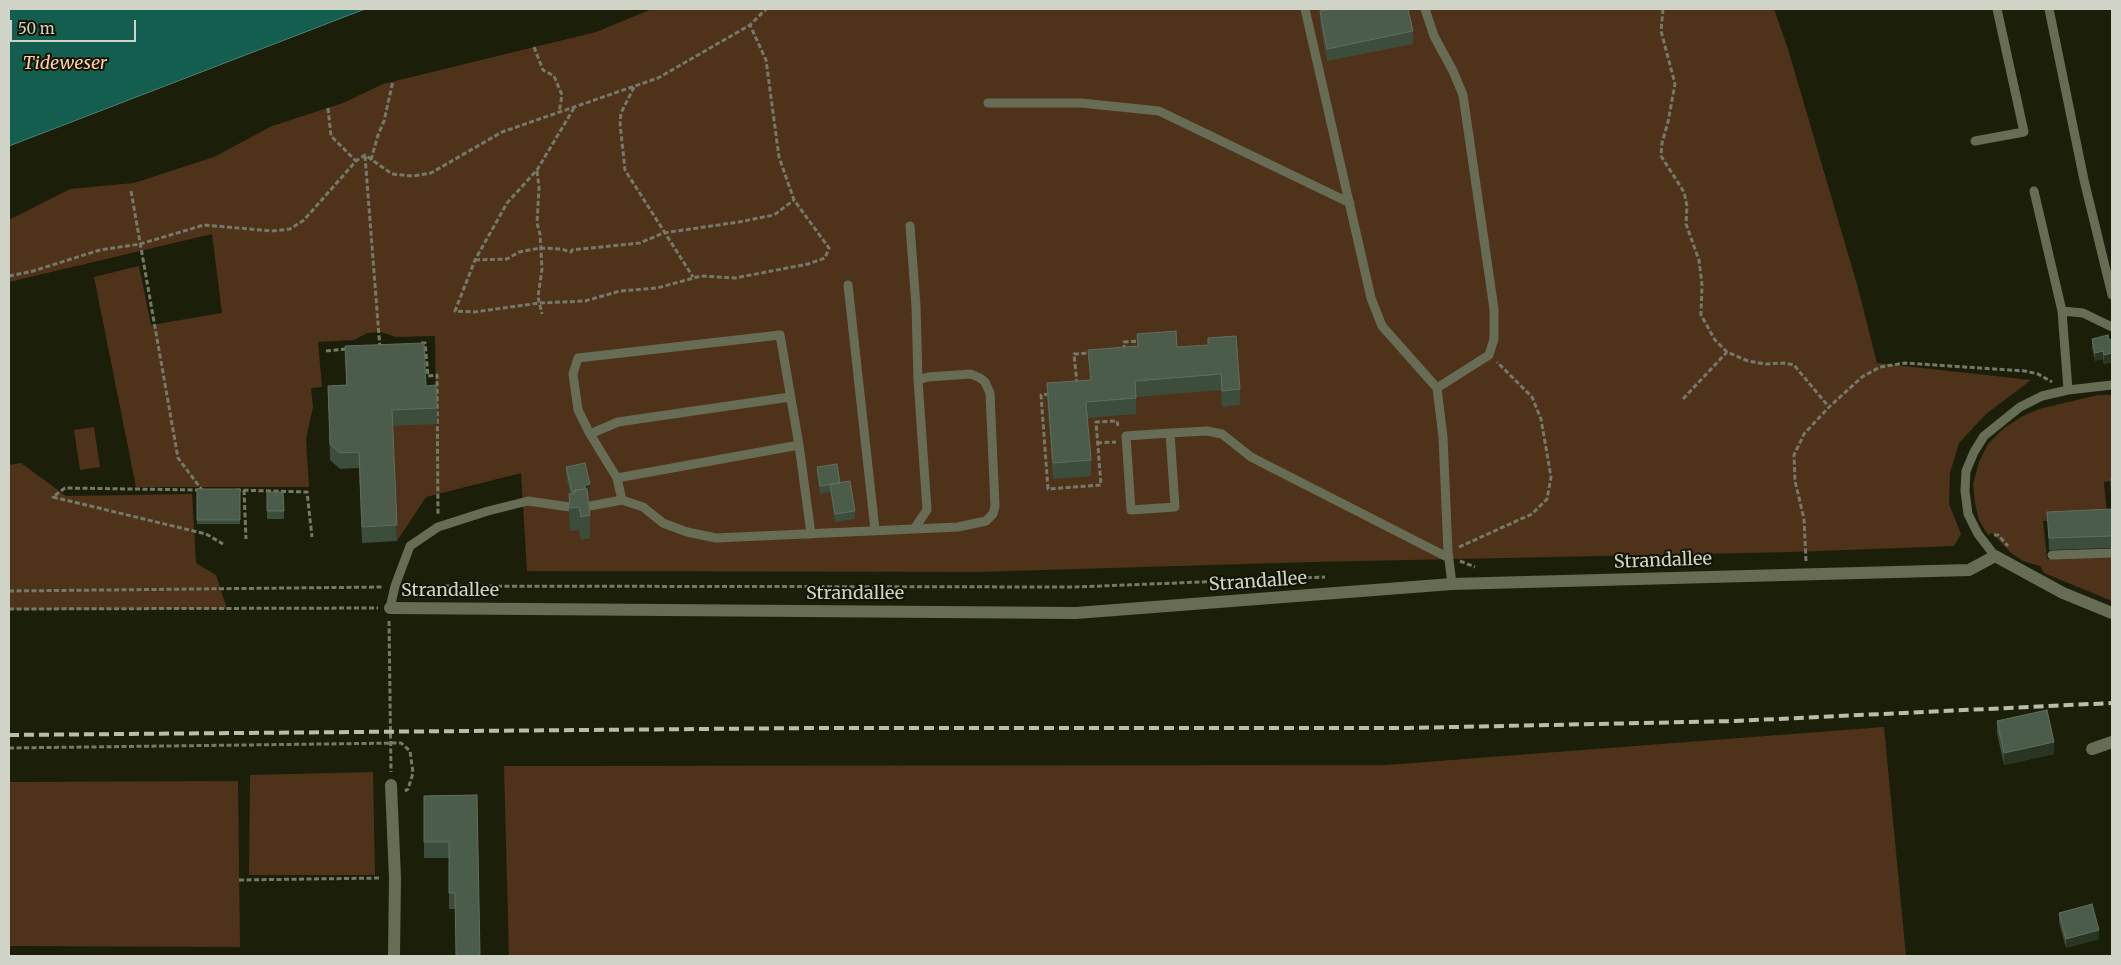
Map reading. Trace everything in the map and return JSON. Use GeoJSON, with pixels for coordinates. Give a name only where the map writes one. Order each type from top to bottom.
{"type":"FeatureCollection","features":[{"type":"Feature","properties":{"kind":"street","name":"Strandallee"},"geometry":{"type":"LineString","coordinates":[[390,608],[1076,613],[1452,584],[1969,570],[1995,556]]}},
{"type":"Feature","properties":{"kind":"street"},"geometry":{"type":"LineString","coordinates":[[1995,556],[2064,593],[2112,613]]}},
{"type":"Feature","properties":{"kind":"street"},"geometry":{"type":"LineString","coordinates":[[2092,749],[2112,742]]}},
{"type":"Feature","properties":{"kind":"street"},"geometry":{"type":"LineString","coordinates":[[391,791],[395,878],[394,956]]}},
{"type":"Feature","properties":{"kind":"lane"},"geometry":{"type":"LineString","coordinates":[[1305,9],[1371,298],[1382,326],[1437,388],[1443,437],[1452,584]]}},
{"type":"Feature","properties":{"kind":"lane"},"geometry":{"type":"LineString","coordinates":[[1425,9],[1434,36],[1453,71],[1463,96],[1494,309],[1494,339],[1489,356],[1437,388]]}},
{"type":"Feature","properties":{"kind":"lane"},"geometry":{"type":"LineString","coordinates":[[1975,141],[2024,132],[1997,9]]}},
{"type":"Feature","properties":{"kind":"lane"},"geometry":{"type":"LineString","coordinates":[[2050,9],[2084,180],[2112,295]]}},
{"type":"Feature","properties":{"kind":"lane"},"geometry":{"type":"LineString","coordinates":[[988,102],[1081,103],[1159,111],[1350,203]]}},
{"type":"Feature","properties":{"kind":"lane"},"geometry":{"type":"LineString","coordinates":[[2034,191],[2062,311],[2068,390]]}},
{"type":"Feature","properties":{"kind":"lane"},"geometry":{"type":"LineString","coordinates":[[910,226],[927,510],[914,529]]}},
{"type":"Feature","properties":{"kind":"lane"},"geometry":{"type":"LineString","coordinates":[[848,285],[876,530]]}},
{"type":"Feature","properties":{"kind":"lane"},"geometry":{"type":"LineString","coordinates":[[2062,311],[2083,313],[2112,327]]}},
{"type":"Feature","properties":{"kind":"lane"},"geometry":{"type":"LineString","coordinates":[[622,500],[618,478],[590,434],[578,410],[573,374],[578,358],[780,335],[811,534]]}},
{"type":"Feature","properties":{"kind":"lane"},"geometry":{"type":"LineString","coordinates":[[390,608],[395,586],[410,546],[438,526],[528,501],[576,507],[622,500],[643,507],[663,523],[687,532],[716,538],[958,527],[986,521],[993,514],[995,506],[990,392],[985,382],[970,374],[928,377],[918,380]]}},
{"type":"Feature","properties":{"kind":"lane"},"geometry":{"type":"LineString","coordinates":[[1995,556],[1978,534],[1968,514],[1965,491],[1966,471],[1974,452],[1984,436],[2020,408],[2042,396],[2068,390],[2112,385]]}},
{"type":"Feature","properties":{"kind":"lane"},"geometry":{"type":"LineString","coordinates":[[590,434],[618,422],[790,397]]}},
{"type":"Feature","properties":{"kind":"lane"},"geometry":{"type":"LineString","coordinates":[[1170,433],[1175,507],[1131,510],[1126,436],[1170,433],[1207,431],[1222,434],[1251,457],[1449,555]]}},
{"type":"Feature","properties":{"kind":"lane"},"geometry":{"type":"LineString","coordinates":[[618,478],[798,444]]}},
{"type":"Feature","properties":{"kind":"lane"},"geometry":{"type":"LineString","coordinates":[[2052,555],[2112,553]]}},
{"type":"Feature","properties":{"kind":"path"},"geometry":{"type":"LineString","coordinates":[[365,155],[392,174],[413,176],[430,173],[502,132],[559,114],[658,78],[750,25],[766,9]]}},
{"type":"Feature","properties":{"kind":"path"},"geometry":{"type":"LineString","coordinates":[[1663,9],[1661,31],[1675,84],[1662,143],[1662,156],[1684,192],[1687,206],[1686,224],[1699,260],[1702,285],[1701,315],[1715,340],[1727,352],[1748,361],[1766,364],[1784,362],[1794,365],[1829,407]]}},
{"type":"Feature","properties":{"kind":"path"},"geometry":{"type":"LineString","coordinates":[[574,108],[537,170],[507,203],[475,260],[455,311],[474,312],[540,303],[584,300],[620,291],[657,288],[693,277],[735,278],[808,264],[825,258],[829,248],[794,200],[779,157],[766,60],[750,25]]}},
{"type":"Feature","properties":{"kind":"path"},"geometry":{"type":"LineString","coordinates":[[534,47],[543,70],[554,76],[562,95],[559,114]]}},
{"type":"Feature","properties":{"kind":"path"},"geometry":{"type":"LineString","coordinates":[[371,160],[384,121],[393,81]]}},
{"type":"Feature","properties":{"kind":"path"},"geometry":{"type":"LineString","coordinates":[[634,87],[620,118],[625,170],[693,277]]}},
{"type":"Feature","properties":{"kind":"path"},"geometry":{"type":"LineString","coordinates":[[328,108],[331,136],[356,161]]}},
{"type":"Feature","properties":{"kind":"path"},"geometry":{"type":"LineString","coordinates":[[9,276],[33,271],[100,250],[140,244],[204,225],[272,230],[290,229],[304,220],[356,161],[365,155]]}},
{"type":"Feature","properties":{"kind":"path"},"geometry":{"type":"LineString","coordinates":[[365,155],[380,353]]}},
{"type":"Feature","properties":{"kind":"path"},"geometry":{"type":"LineString","coordinates":[[537,170],[539,187],[537,223],[540,234],[542,269],[538,297],[542,314]]}},
{"type":"Feature","properties":{"kind":"path"},"geometry":{"type":"LineString","coordinates":[[131,191],[178,458],[201,490]]}},
{"type":"Feature","properties":{"kind":"path"},"geometry":{"type":"LineString","coordinates":[[475,260],[507,259],[519,252],[540,248],[561,249],[572,252],[572,250],[640,242],[664,233],[774,215],[794,200]]}},
{"type":"Feature","properties":{"kind":"path"},"geometry":{"type":"LineString","coordinates":[[1116,351],[1125,350],[1124,342],[1150,340]]}},
{"type":"Feature","properties":{"kind":"path"},"geometry":{"type":"LineString","coordinates":[[416,343],[425,343],[428,376],[437,375],[438,526]]}},
{"type":"Feature","properties":{"kind":"path"},"geometry":{"type":"LineString","coordinates":[[371,346],[389,345]]}},
{"type":"Feature","properties":{"kind":"path"},"geometry":{"type":"LineString","coordinates":[[326,351],[353,348]]}},
{"type":"Feature","properties":{"kind":"path"},"geometry":{"type":"LineString","coordinates":[[1077,392],[1074,354],[1100,352]]}},
{"type":"Feature","properties":{"kind":"path"},"geometry":{"type":"LineString","coordinates":[[1683,399],[1727,352]]}},
{"type":"Feature","properties":{"kind":"path"},"geometry":{"type":"LineString","coordinates":[[1449,555],[1532,514],[1547,499],[1551,478],[1541,419],[1532,397],[1489,356]]}},
{"type":"Feature","properties":{"kind":"path"},"geometry":{"type":"LineString","coordinates":[[1806,560],[1804,519],[1795,480],[1794,454],[1804,434],[1829,407],[1868,374],[1880,367],[1905,362],[2025,371],[2038,374],[2068,390]]}},
{"type":"Feature","properties":{"kind":"path"},"geometry":{"type":"LineString","coordinates":[[1050,394],[1041,395],[1048,489],[1101,485],[1096,422],[1118,420],[1119,430]]}},
{"type":"Feature","properties":{"kind":"path"},"geometry":{"type":"LineString","coordinates":[[1098,443],[1126,441]]}},
{"type":"Feature","properties":{"kind":"path"},"geometry":{"type":"LineString","coordinates":[[210,490],[65,488],[53,497],[206,534],[223,544]]}},
{"type":"Feature","properties":{"kind":"path"},"geometry":{"type":"LineString","coordinates":[[227,490],[307,492],[312,537]]}},
{"type":"Feature","properties":{"kind":"path"},"geometry":{"type":"LineString","coordinates":[[244,490],[246,539]]}},
{"type":"Feature","properties":{"kind":"path"},"geometry":{"type":"LineString","coordinates":[[1991,538],[1995,534],[1998,535],[2010,548]]}},
{"type":"Feature","properties":{"kind":"path"},"geometry":{"type":"LineString","coordinates":[[9,591],[395,586],[1076,587],[1330,577]]}},
{"type":"Feature","properties":{"kind":"path"},"geometry":{"type":"LineString","coordinates":[[9,609],[390,608],[390,754]]}},
{"type":"Feature","properties":{"kind":"path"},"geometry":{"type":"LineString","coordinates":[[9,748],[401,743],[410,751],[414,773],[408,789],[399,796],[391,791]]}},
{"type":"Feature","properties":{"kind":"path"},"geometry":{"type":"LineString","coordinates":[[239,880],[395,878]]}},
{"type":"Feature","properties":{"kind":"shaded area"},"geometry":{"type":"Polygon","coordinates":[[[652,9],[1774,9],[1788,49],[1858,288],[1877,363],[2031,380],[1986,414],[1959,443],[1950,473],[1949,504],[1961,534],[1954,546],[1791,552],[1312,562],[978,572],[527,571],[521,473],[426,497],[397,541],[392,426],[436,401],[435,336],[396,337],[381,332],[367,333],[354,340],[318,342],[322,387],[311,388],[313,407],[306,439],[309,487],[136,487],[94,277],[139,266],[151,325],[222,313],[212,234],[9,282],[9,220],[70,189],[134,183],[214,157],[272,126],[343,103],[383,84],[596,32],[652,9]]]}},
{"type":"Feature","properties":{"kind":"shaded area"},"geometry":{"type":"Polygon","coordinates":[[[2098,395],[2112,395],[2112,481],[2104,482],[2107,515],[2043,521],[2047,559],[2112,556],[2112,601],[2044,573],[2040,566],[2023,561],[2010,552],[1992,533],[1988,535],[1979,520],[1973,484],[1979,462],[1988,444],[2004,428],[2021,417],[2039,409],[2098,395]]]}},
{"type":"Feature","properties":{"kind":"shaded area"},"geometry":{"type":"Polygon","coordinates":[[[94,427],[100,467],[80,470],[74,430],[94,427]]]}},
{"type":"Feature","properties":{"kind":"shaded area"},"geometry":{"type":"Polygon","coordinates":[[[21,463],[66,496],[192,494],[196,563],[216,575],[227,609],[9,610],[9,465],[21,463]]]}},
{"type":"Feature","properties":{"kind":"shaded area"},"geometry":{"type":"Polygon","coordinates":[[[1884,727],[1906,956],[509,956],[504,766],[1386,765],[1884,727]]]}},
{"type":"Feature","properties":{"kind":"shaded area"},"geometry":{"type":"Polygon","coordinates":[[[373,772],[375,875],[249,875],[250,775],[373,772]]]}},
{"type":"Feature","properties":{"kind":"shaded area"},"geometry":{"type":"Polygon","coordinates":[[[238,781],[240,947],[9,946],[9,782],[238,781]]]}},
{"type":"Feature","properties":{"kind":"water","name":"Tideweser"},"geometry":{"type":"Polygon","coordinates":[[[9,9],[365,9],[9,146],[9,9]]]}},
{"type":"Feature","properties":{"kind":"building"},"geometry":{"type":"Polygon","coordinates":[[[1330,9],[1408,9],[1413,31],[1327,49],[1320,11],[1330,9]]]}},
{"type":"Feature","properties":{"kind":"building"},"geometry":{"type":"Polygon","coordinates":[[[1176,331],[1177,347],[1208,345],[1208,338],[1236,336],[1240,389],[1222,391],[1221,374],[1135,381],[1136,398],[1086,402],[1091,460],[1053,463],[1047,383],[1091,380],[1088,350],[1138,346],[1137,334],[1176,331]]]}},
{"type":"Feature","properties":{"kind":"building"},"geometry":{"type":"Polygon","coordinates":[[[2108,335],[2109,340],[2112,339],[2112,353],[2104,355],[2103,351],[2095,353],[2092,339],[2108,335]]]}},
{"type":"Feature","properties":{"kind":"building"},"geometry":{"type":"Polygon","coordinates":[[[424,343],[426,386],[436,385],[437,408],[392,410],[397,525],[362,527],[359,452],[340,453],[330,444],[328,386],[347,385],[345,346],[424,343]]]}},
{"type":"Feature","properties":{"kind":"building"},"geometry":{"type":"Polygon","coordinates":[[[585,463],[590,484],[585,485],[585,489],[572,492],[566,467],[585,463]]]}},
{"type":"Feature","properties":{"kind":"building"},"geometry":{"type":"Polygon","coordinates":[[[837,464],[840,483],[820,486],[817,467],[837,464]]]}},
{"type":"Feature","properties":{"kind":"building"},"geometry":{"type":"Polygon","coordinates":[[[850,481],[855,511],[835,514],[830,484],[850,481]]]}},
{"type":"Feature","properties":{"kind":"building"},"geometry":{"type":"Polygon","coordinates":[[[197,489],[240,489],[240,520],[197,520],[197,489]]]}},
{"type":"Feature","properties":{"kind":"building"},"geometry":{"type":"Polygon","coordinates":[[[587,489],[590,515],[581,517],[579,507],[570,508],[569,494],[575,493],[575,490],[587,489]]]}},
{"type":"Feature","properties":{"kind":"building"},"geometry":{"type":"Polygon","coordinates":[[[267,492],[283,492],[284,511],[267,511],[267,492]]]}},
{"type":"Feature","properties":{"kind":"building"},"geometry":{"type":"Polygon","coordinates":[[[2112,509],[2112,536],[2049,538],[2047,512],[2112,509]]]}},
{"type":"Feature","properties":{"kind":"building"},"geometry":{"type":"Polygon","coordinates":[[[2047,710],[2054,742],[2004,753],[1997,721],[2047,710]]]}},
{"type":"Feature","properties":{"kind":"building"},"geometry":{"type":"Polygon","coordinates":[[[477,795],[480,956],[456,956],[455,893],[449,893],[449,842],[424,842],[424,796],[477,795]]]}},
{"type":"Feature","properties":{"kind":"building"},"geometry":{"type":"Polygon","coordinates":[[[2092,904],[2099,930],[2066,939],[2059,913],[2092,904]]]}},
{"type":"Feature","properties":{"kind":"railway"},"geometry":{"type":"LineString","coordinates":[[9,735],[814,728],[1408,728],[1735,721],[2112,703]]}}]}
